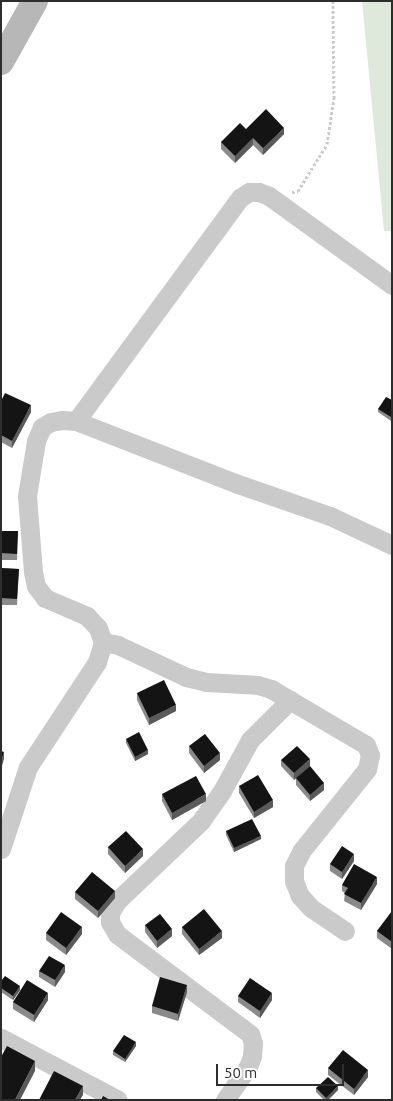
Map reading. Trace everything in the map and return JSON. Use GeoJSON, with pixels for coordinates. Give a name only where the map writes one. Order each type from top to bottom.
{"type":"FeatureCollection","features":[{"type":"Feature","properties":{"kind":"main road"},"geometry":{"type":"LineString","coordinates":[[1,62],[35,1]]}},
{"type":"Feature","properties":{"kind":"street"},"geometry":{"type":"LineString","coordinates":[[76,421],[240,198],[249,192],[259,192],[269,196],[392,285]]}},
{"type":"Feature","properties":{"kind":"street"},"geometry":{"type":"LineString","coordinates":[[1,849],[28,767],[97,662],[103,642],[98,628],[87,616],[45,598],[36,586],[33,572],[27,496],[36,441],[42,427],[51,422],[62,420],[76,421],[238,484],[330,516],[392,544]]}},
{"type":"Feature","properties":{"kind":"street"},"geometry":{"type":"LineString","coordinates":[[103,642],[118,645],[186,678],[206,682],[258,685],[277,692],[360,741],[369,750],[369,764],[363,774],[302,850],[294,866],[294,881],[300,896],[311,908],[345,931]]}},
{"type":"Feature","properties":{"kind":"street"},"geometry":{"type":"LineString","coordinates":[[225,1100],[248,1067],[252,1056],[253,1043],[250,1034],[117,934],[110,922],[110,913],[117,900],[201,821],[222,791],[250,740],[290,700]]}},
{"type":"Feature","properties":{"kind":"street"},"geometry":{"type":"LineString","coordinates":[[1,1038],[118,1100]]}},
{"type":"Feature","properties":{"kind":"path"},"geometry":{"type":"LineString","coordinates":[[269,196],[298,190],[327,144],[334,98],[333,1]]}},
{"type":"Feature","properties":{"kind":"shaded area"},"geometry":{"type":"Polygon","coordinates":[[[362,1],[392,1],[392,231],[384,231],[362,1]]]}},
{"type":"Feature","properties":{"kind":"building"},"geometry":{"type":"Polygon","coordinates":[[[266,109],[284,128],[263,148],[253,138],[235,156],[221,142],[240,123],[246,129],[266,109]]]}},
{"type":"Feature","properties":{"kind":"building"},"geometry":{"type":"Polygon","coordinates":[[[5,393],[31,405],[12,441],[1,435],[1,401],[5,393]]]}},
{"type":"Feature","properties":{"kind":"building"},"geometry":{"type":"Polygon","coordinates":[[[386,397],[392,400],[391,417],[378,409],[386,397]]]}},
{"type":"Feature","properties":{"kind":"building"},"geometry":{"type":"Polygon","coordinates":[[[1,531],[18,531],[17,554],[1,553],[1,531]]]}},
{"type":"Feature","properties":{"kind":"building"},"geometry":{"type":"Polygon","coordinates":[[[1,568],[19,569],[17,599],[1,598],[1,568]]]}},
{"type":"Feature","properties":{"kind":"building"},"geometry":{"type":"Polygon","coordinates":[[[164,680],[176,705],[149,718],[137,693],[164,680]]]}},
{"type":"Feature","properties":{"kind":"building"},"geometry":{"type":"Polygon","coordinates":[[[139,732],[148,750],[135,757],[126,739],[139,732]]]}},
{"type":"Feature","properties":{"kind":"building"},"geometry":{"type":"Polygon","coordinates":[[[205,734],[220,753],[204,766],[189,746],[205,734]]]}},
{"type":"Feature","properties":{"kind":"building"},"geometry":{"type":"Polygon","coordinates":[[[297,746],[310,759],[294,773],[281,760],[297,746]]]}},
{"type":"Feature","properties":{"kind":"building"},"geometry":{"type":"Polygon","coordinates":[[[1,751],[4,752],[1,762],[1,751]]]}},
{"type":"Feature","properties":{"kind":"building"},"geometry":{"type":"Polygon","coordinates":[[[310,766],[324,783],[310,795],[296,778],[310,766]]]}},
{"type":"Feature","properties":{"kind":"building"},"geometry":{"type":"Polygon","coordinates":[[[258,775],[273,800],[254,812],[239,786],[258,775]]]}},
{"type":"Feature","properties":{"kind":"building"},"geometry":{"type":"Polygon","coordinates":[[[196,776],[206,794],[172,813],[162,794],[196,776]]]}},
{"type":"Feature","properties":{"kind":"building"},"geometry":{"type":"Polygon","coordinates":[[[252,819],[261,836],[234,848],[226,831],[252,819]]]}},
{"type":"Feature","properties":{"kind":"building"},"geometry":{"type":"Polygon","coordinates":[[[126,831],[143,849],[125,866],[108,847],[126,831]]]}},
{"type":"Feature","properties":{"kind":"building"},"geometry":{"type":"Polygon","coordinates":[[[342,846],[354,854],[342,872],[330,864],[342,846]]]}},
{"type":"Feature","properties":{"kind":"building"},"geometry":{"type":"Polygon","coordinates":[[[354,864],[377,877],[361,903],[344,894],[348,888],[342,885],[354,864]]]}},
{"type":"Feature","properties":{"kind":"building"},"geometry":{"type":"Polygon","coordinates":[[[92,872],[115,891],[98,911],[75,892],[92,872]]]}},
{"type":"Feature","properties":{"kind":"building"},"geometry":{"type":"Polygon","coordinates":[[[204,909],[222,931],[199,949],[182,927],[204,909]]]}},
{"type":"Feature","properties":{"kind":"building"},"geometry":{"type":"Polygon","coordinates":[[[392,911],[392,942],[377,931],[392,911]]]}},
{"type":"Feature","properties":{"kind":"building"},"geometry":{"type":"Polygon","coordinates":[[[61,912],[82,927],[66,948],[46,933],[61,912]]]}},
{"type":"Feature","properties":{"kind":"building"},"geometry":{"type":"Polygon","coordinates":[[[160,914],[172,929],[157,941],[145,925],[160,914]]]}},
{"type":"Feature","properties":{"kind":"building"},"geometry":{"type":"Polygon","coordinates":[[[49,956],[65,965],[55,980],[39,971],[49,956]]]}},
{"type":"Feature","properties":{"kind":"building"},"geometry":{"type":"Polygon","coordinates":[[[5,976],[20,986],[13,996],[1,988],[1,981],[5,976]]]}},
{"type":"Feature","properties":{"kind":"building"},"geometry":{"type":"Polygon","coordinates":[[[160,977],[187,985],[178,1014],[152,1006],[160,977]]]}},
{"type":"Feature","properties":{"kind":"building"},"geometry":{"type":"Polygon","coordinates":[[[250,978],[272,993],[260,1011],[238,996],[250,978]]]}},
{"type":"Feature","properties":{"kind":"building"},"geometry":{"type":"Polygon","coordinates":[[[27,980],[48,993],[34,1015],[13,1002],[27,980]]]}},
{"type":"Feature","properties":{"kind":"building"},"geometry":{"type":"Polygon","coordinates":[[[124,1035],[136,1042],[125,1059],[113,1051],[124,1035]]]}},
{"type":"Feature","properties":{"kind":"building"},"geometry":{"type":"Polygon","coordinates":[[[7,1046],[35,1061],[15,1100],[1,1100],[1,1057],[7,1046]]]}},
{"type":"Feature","properties":{"kind":"building"},"geometry":{"type":"Polygon","coordinates":[[[343,1050],[368,1070],[354,1089],[328,1068],[343,1050]]]}},
{"type":"Feature","properties":{"kind":"building"},"geometry":{"type":"Polygon","coordinates":[[[54,1071],[83,1086],[75,1100],[39,1100],[54,1071]]]}},
{"type":"Feature","properties":{"kind":"building"},"geometry":{"type":"Polygon","coordinates":[[[328,1077],[338,1086],[326,1098],[316,1088],[328,1077]]]}},
{"type":"Feature","properties":{"kind":"building"},"geometry":{"type":"Polygon","coordinates":[[[103,1096],[110,1100],[101,1100],[103,1096]]]}}]}
